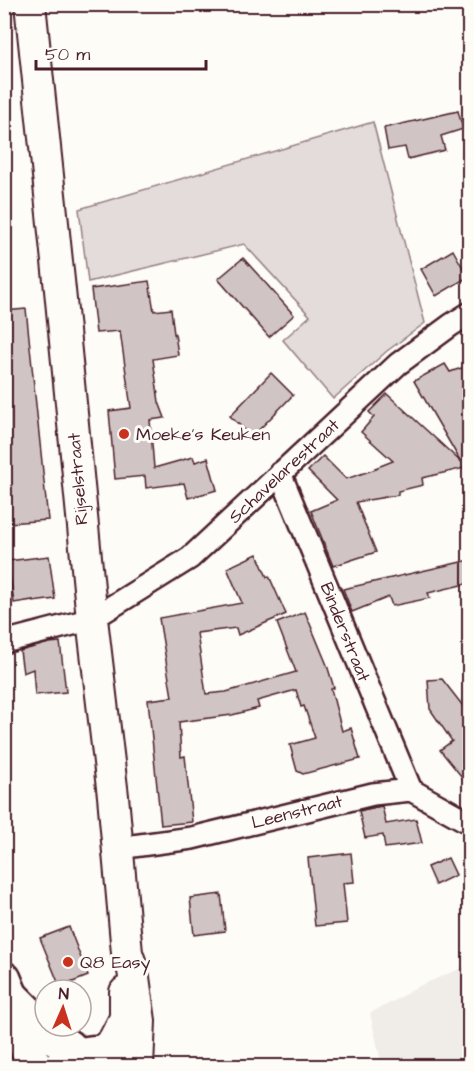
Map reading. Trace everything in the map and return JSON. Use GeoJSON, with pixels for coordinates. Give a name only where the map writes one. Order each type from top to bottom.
{"type":"FeatureCollection","features":[{"type":"Feature","properties":{"kind":"main road"},"geometry":{"type":"LineString","coordinates":[[8,987],[48,1032],[81,1058],[119,1058],[135,1066]]}},
{"type":"Feature","properties":{"kind":"main road"},"geometry":{"type":"LineString","coordinates":[[8,987],[12,1015],[35,1066]]}},
{"type":"Feature","properties":{"kind":"street","name":"Rijselstraat"},"geometry":{"type":"LineString","coordinates":[[30,4],[127,953],[125,1018],[113,1041],[81,1058]]}},
{"type":"Feature","properties":{"kind":"street","name":"Schavelarestraat"},"geometry":{"type":"LineString","coordinates":[[4,642],[92,619],[190,558],[398,364],[451,325],[470,314]]}},
{"type":"Feature","properties":{"kind":"street","name":"Binderstraat"},"geometry":{"type":"LineString","coordinates":[[280,473],[411,790]]}},
{"type":"Feature","properties":{"kind":"street"},"geometry":{"type":"LineString","coordinates":[[411,790],[470,823]]}},
{"type":"Feature","properties":{"kind":"street","name":"Leenstraat"},"geometry":{"type":"LineString","coordinates":[[118,848],[192,838],[373,794],[411,790]]}},
{"type":"Feature","properties":{"kind":"street","name":"Rijselstraat"},"geometry":{"type":"LineString","coordinates":[[127,953],[133,970],[140,1021],[135,1066]]}},
{"type":"Feature","properties":{"kind":"shaded area"},"geometry":{"type":"Polygon","coordinates":[[[373,122],[425,323],[387,351],[333,399],[283,340],[310,316],[244,244],[88,282],[79,209],[373,122]]]}},
{"type":"Feature","properties":{"kind":"shaded area"},"geometry":{"type":"Polygon","coordinates":[[[469,965],[469,1066],[382,1066],[370,1013],[419,986],[469,965]]]}},
{"type":"Feature","properties":{"kind":"building"},"geometry":{"type":"Polygon","coordinates":[[[458,111],[463,129],[441,136],[445,150],[408,159],[405,147],[388,150],[384,128],[458,111]]]}},
{"type":"Feature","properties":{"kind":"building"},"geometry":{"type":"Polygon","coordinates":[[[453,250],[468,277],[436,296],[421,269],[453,250]]]}},
{"type":"Feature","properties":{"kind":"building"},"geometry":{"type":"Polygon","coordinates":[[[243,258],[294,315],[269,337],[218,279],[243,258]]]}},
{"type":"Feature","properties":{"kind":"building"},"geometry":{"type":"Polygon","coordinates":[[[149,281],[154,311],[171,309],[178,355],[153,359],[159,402],[165,418],[150,420],[154,468],[193,457],[195,462],[208,458],[217,490],[188,498],[184,483],[146,488],[145,476],[115,479],[109,411],[131,408],[120,331],[96,333],[91,289],[149,281]]]}},
{"type":"Feature","properties":{"kind":"building"},"geometry":{"type":"Polygon","coordinates":[[[26,309],[48,520],[8,523],[4,487],[4,311],[26,309]]]}},
{"type":"Feature","properties":{"kind":"building"},"geometry":{"type":"Polygon","coordinates":[[[445,364],[450,372],[470,365],[470,477],[464,468],[422,478],[423,485],[398,491],[398,495],[356,502],[376,552],[333,566],[311,511],[337,500],[308,471],[323,456],[346,479],[393,461],[361,432],[374,417],[369,412],[387,394],[461,462],[414,381],[445,364]]]}},
{"type":"Feature","properties":{"kind":"building"},"geometry":{"type":"Polygon","coordinates":[[[271,373],[293,395],[252,437],[230,416],[271,373]]]}},
{"type":"Feature","properties":{"kind":"building"},"geometry":{"type":"Polygon","coordinates":[[[257,554],[286,614],[238,635],[236,628],[197,633],[206,694],[226,692],[296,672],[277,623],[305,612],[327,665],[342,731],[351,728],[360,759],[303,774],[297,771],[290,745],[315,738],[296,690],[257,701],[259,708],[232,715],[179,722],[181,757],[185,756],[192,822],[161,825],[148,700],[172,697],[159,618],[242,603],[227,568],[257,554]]]}},
{"type":"Feature","properties":{"kind":"building"},"geometry":{"type":"Polygon","coordinates":[[[49,556],[55,599],[14,603],[8,561],[49,556]]]}},
{"type":"Feature","properties":{"kind":"building"},"geometry":{"type":"Polygon","coordinates":[[[470,560],[470,583],[428,593],[430,598],[392,606],[389,597],[352,612],[343,589],[470,560]]]}},
{"type":"Feature","properties":{"kind":"building"},"geometry":{"type":"Polygon","coordinates":[[[60,642],[66,692],[35,695],[33,669],[23,673],[20,651],[60,642]]]}},
{"type":"Feature","properties":{"kind":"building"},"geometry":{"type":"Polygon","coordinates":[[[442,679],[470,715],[470,787],[440,750],[452,741],[430,709],[428,680],[442,679]]]}},
{"type":"Feature","properties":{"kind":"building"},"geometry":{"type":"Polygon","coordinates":[[[382,806],[386,824],[416,819],[422,843],[385,848],[383,835],[365,838],[359,811],[382,806]]]}},
{"type":"Feature","properties":{"kind":"building"},"geometry":{"type":"Polygon","coordinates":[[[351,853],[354,882],[343,883],[347,923],[315,926],[308,858],[351,853]]]}},
{"type":"Feature","properties":{"kind":"building"},"geometry":{"type":"Polygon","coordinates":[[[448,858],[456,875],[435,885],[427,867],[448,858]]]}},
{"type":"Feature","properties":{"kind":"building"},"geometry":{"type":"Polygon","coordinates":[[[221,894],[225,931],[194,935],[190,898],[221,894]]]}},
{"type":"Feature","properties":{"kind":"building"},"geometry":{"type":"Polygon","coordinates":[[[69,927],[88,976],[56,978],[40,938],[69,927]]]}},
{"type":"Feature","properties":{"kind":"place","name":"Moeke's Keuken"},"geometry":{"type":"Point","coordinates":[124,434]}},
{"type":"Feature","properties":{"kind":"place","name":"Q8 Easy"},"geometry":{"type":"Point","coordinates":[68,962]}}]}
